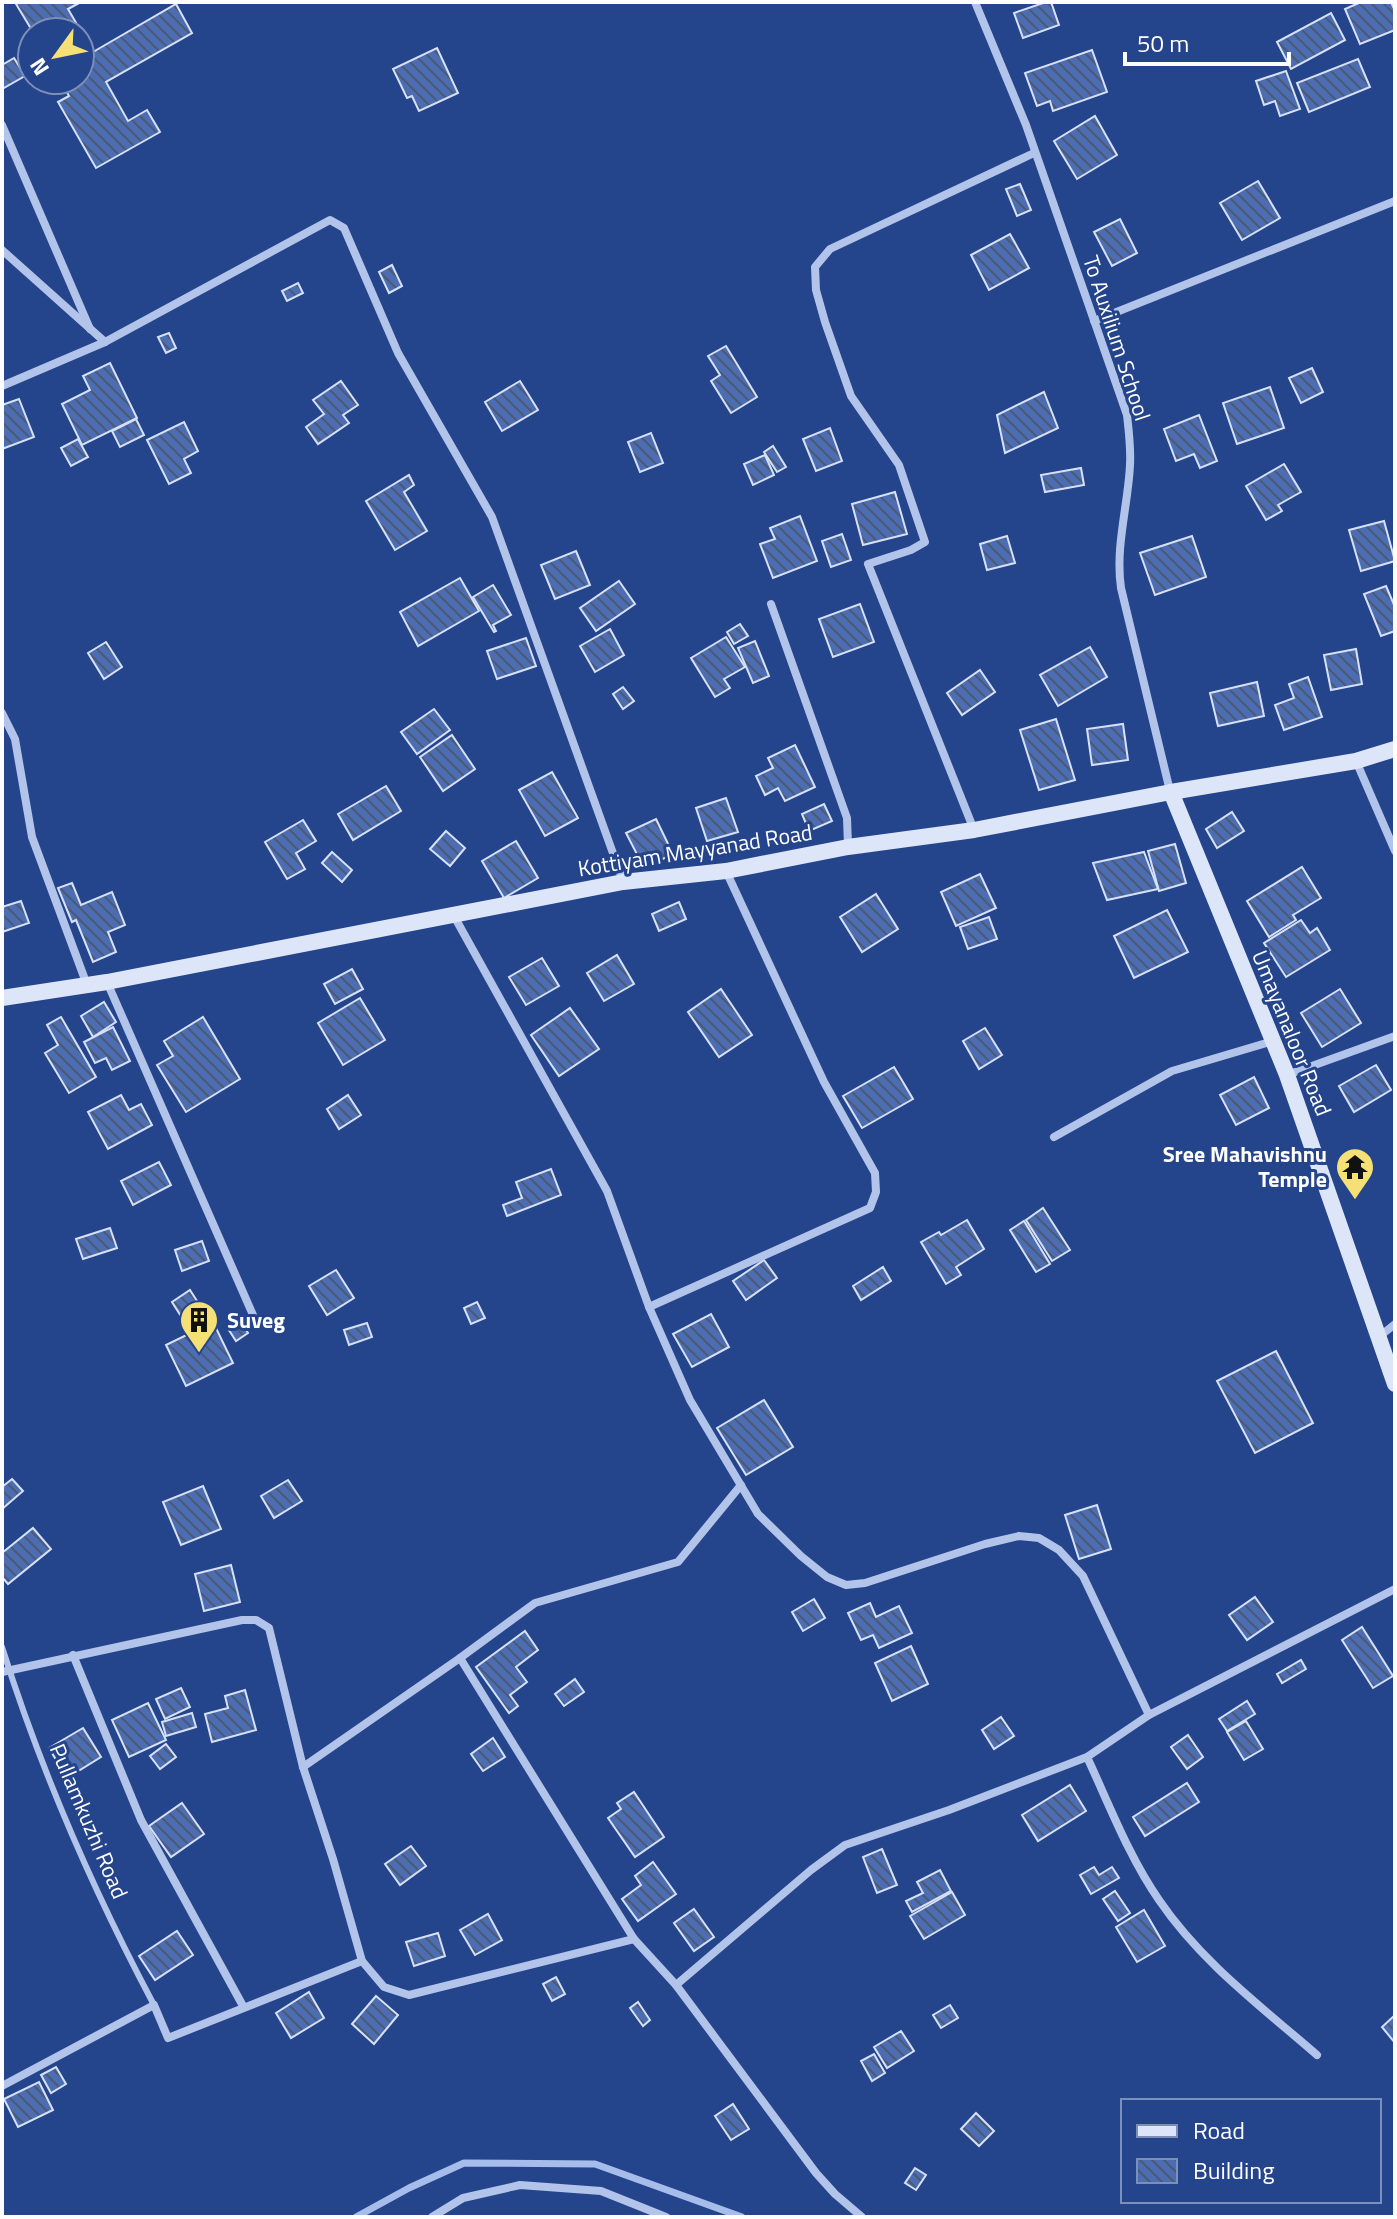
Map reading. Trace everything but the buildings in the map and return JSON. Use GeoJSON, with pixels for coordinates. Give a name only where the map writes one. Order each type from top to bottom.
{"type":"FeatureCollection","features":[{"type":"Feature","properties":{"kind":"main road","name":"Kottiyam Mayyanad Road"},"geometry":{"type":"LineString","coordinates":[[2,998],[107,982],[623,882],[726,871],[848,847],[974,830],[1356,761],[1395,749]]}},
{"type":"Feature","properties":{"kind":"main road","name":"Umayanaloor Road"},"geometry":{"type":"LineString","coordinates":[[1171,792],[1287,1075],[1395,1384]]}},
{"type":"Feature","properties":{"kind":"street","name":"To Auxilium School"},"geometry":{"type":"LineString","coordinates":[[975,2],[1026,125],[1127,415],[1130,468],[1118,566],[1171,792]]}},
{"type":"Feature","properties":{"kind":"street"},"geometry":{"type":"LineString","coordinates":[[2,125],[90,329]]}},
{"type":"Feature","properties":{"kind":"street"},"geometry":{"type":"LineString","coordinates":[[974,830],[868,564],[911,550],[925,542],[899,465],[851,396],[819,301],[815,267],[830,249],[1034,153]]}},
{"type":"Feature","properties":{"kind":"street"},"geometry":{"type":"LineString","coordinates":[[1094,321],[1395,201]]}},
{"type":"Feature","properties":{"kind":"street"},"geometry":{"type":"LineString","coordinates":[[2,386],[105,342],[330,220],[344,228],[398,353],[492,517],[623,882]]}},
{"type":"Feature","properties":{"kind":"street"},"geometry":{"type":"LineString","coordinates":[[2,250],[105,342]]}},
{"type":"Feature","properties":{"kind":"street"},"geometry":{"type":"LineString","coordinates":[[771,604],[847,818],[848,847]]}},
{"type":"Feature","properties":{"kind":"street"},"geometry":{"type":"LineString","coordinates":[[2,713],[15,739],[32,837],[87,985]]}},
{"type":"Feature","properties":{"kind":"street"},"geometry":{"type":"LineString","coordinates":[[1356,761],[1395,851]]}},
{"type":"Feature","properties":{"kind":"street"},"geometry":{"type":"LineString","coordinates":[[649,1307],[870,1208],[876,1192],[875,1173],[824,1082],[726,871]]}},
{"type":"Feature","properties":{"kind":"street"},"geometry":{"type":"LineString","coordinates":[[454,916],[607,1191],[649,1307],[690,1400],[758,1514],[827,1577],[846,1585],[865,1583],[985,1544],[1019,1536],[1039,1538],[1059,1550],[1083,1576],[1149,1715]]}},
{"type":"Feature","properties":{"kind":"street"},"geometry":{"type":"LineString","coordinates":[[107,982],[253,1315]]}},
{"type":"Feature","properties":{"kind":"street"},"geometry":{"type":"LineString","coordinates":[[1287,1075],[1395,1036]]}},
{"type":"Feature","properties":{"kind":"street"},"geometry":{"type":"LineString","coordinates":[[1054,1137],[1172,1071],[1273,1041]]}},
{"type":"Feature","properties":{"kind":"street"},"geometry":{"type":"LineString","coordinates":[[1380,1336],[1395,1324]]}},
{"type":"Feature","properties":{"kind":"street"},"geometry":{"type":"LineString","coordinates":[[303,1767],[535,1603],[678,1562],[741,1485]]}},
{"type":"Feature","properties":{"kind":"street"},"geometry":{"type":"LineString","coordinates":[[676,1985],[811,1870],[845,1845],[949,1810],[1087,1757],[1149,1715],[1395,1589]]}},
{"type":"Feature","properties":{"kind":"street"},"geometry":{"type":"LineString","coordinates":[[6,1671],[242,1620],[256,1620],[269,1628],[303,1767],[362,1961],[384,1987],[409,1995],[634,1939]]}},
{"type":"Feature","properties":{"kind":"street"},"geometry":{"type":"LineString","coordinates":[[73,1655],[141,1820],[243,2006]]}},
{"type":"Feature","properties":{"kind":"street"},"geometry":{"type":"LineString","coordinates":[[460,1658],[634,1939],[676,1985],[816,2173],[862,2217]]}},
{"type":"Feature","properties":{"kind":"street"},"geometry":{"type":"LineString","coordinates":[[1087,1757],[1137,1863],[1159,1900],[1208,1960],[1317,2055]]}},
{"type":"Feature","properties":{"kind":"street"},"geometry":{"type":"LineString","coordinates":[[2,2086],[154,2005],[168,2038],[362,1961]]}},
{"type":"Feature","properties":{"kind":"street"},"geometry":{"type":"LineString","coordinates":[[432,2217],[463,2198],[520,2185],[601,2191],[666,2217]]}},
{"type":"Feature","properties":{"kind":"lane","name":"Pullamkuzhi Road"},"geometry":{"type":"LineString","coordinates":[[2,1647],[6,1671],[58,1802],[124,1948],[154,2005]]}},
{"type":"Feature","properties":{"kind":"waterway"},"geometry":{"type":"LineString","coordinates":[[356,2217],[464,2163],[595,2164],[742,2217]]}},
{"type":"Feature","properties":{"kind":"place","name":"Sree Mahavishnu Temple"},"geometry":{"type":"Point","coordinates":[1355,1201]}},
{"type":"Feature","properties":{"kind":"place","name":"Suveg"},"geometry":{"type":"Point","coordinates":[199,1354]}}]}
